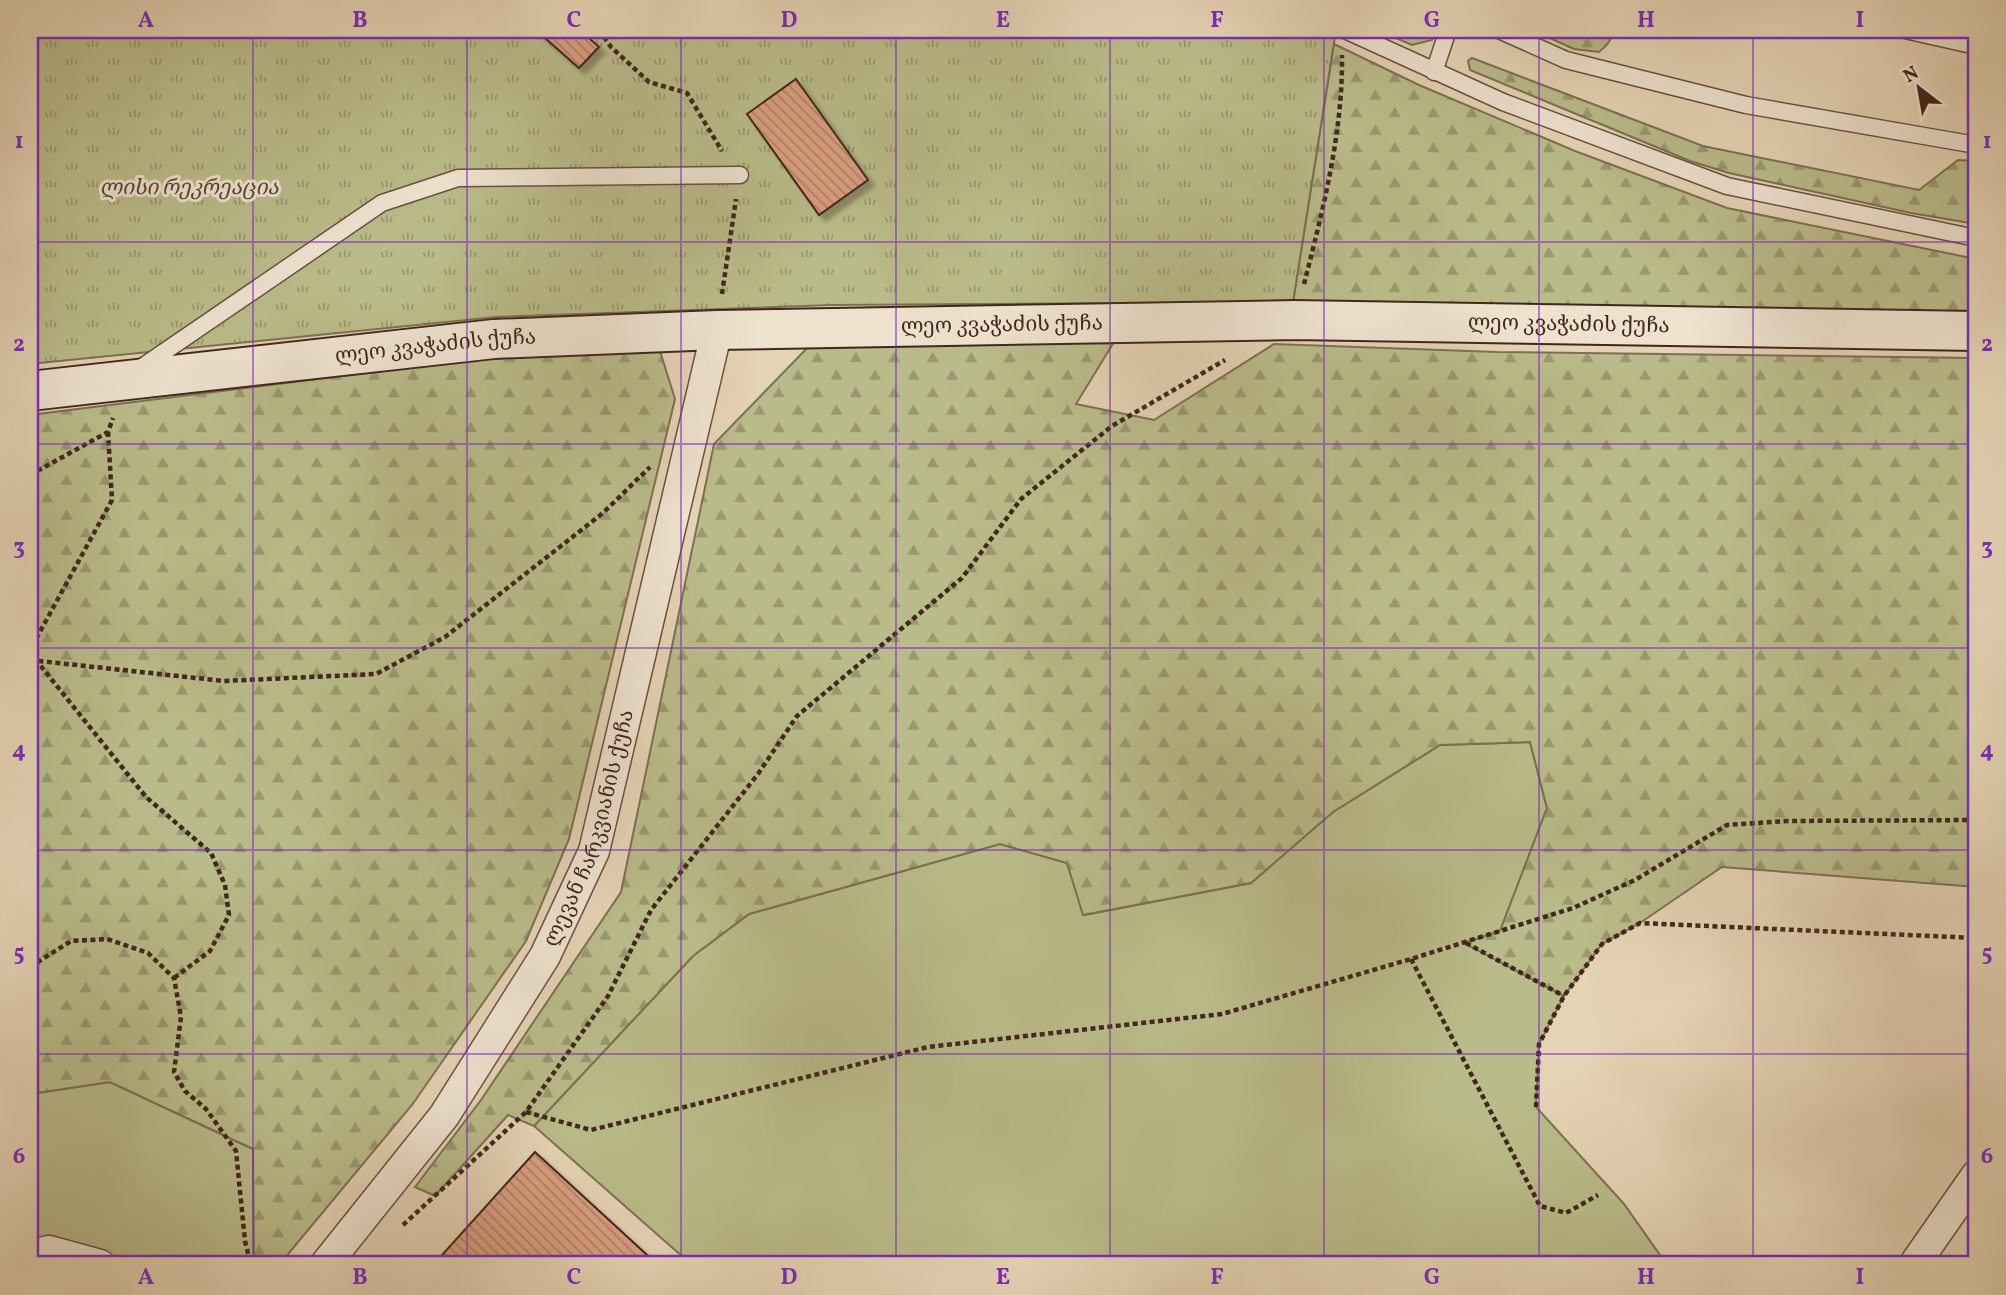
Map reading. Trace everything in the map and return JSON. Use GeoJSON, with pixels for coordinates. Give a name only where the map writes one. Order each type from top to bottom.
{"type":"FeatureCollection","features":[{"type":"Feature","properties":{"kind":"main road","name":"ლეო კვაჭაძის ქუჩა"},"geometry":{"type":"LineString","coordinates":[[30,391],[494,339],[717,330],[1294,320],[1976,331]]}},
{"type":"Feature","properties":{"kind":"street","name":"ლევან ჩარკვიანის ქუჩა"},"geometry":{"type":"LineString","coordinates":[[325,1265],[444,1116],[545,956],[594,851],[717,330]]}},
{"type":"Feature","properties":{"kind":"street"},"geometry":{"type":"LineString","coordinates":[[1914,1265],[1976,1176]]}},
{"type":"Feature","properties":{"kind":"street"},"geometry":{"type":"LineString","coordinates":[[30,1255],[49,1251],[100,1265]]}},
{"type":"Feature","properties":{"kind":"lane"},"geometry":{"type":"LineString","coordinates":[[1434,72],[1448,30]]}},
{"type":"Feature","properties":{"kind":"lane"},"geometry":{"type":"LineString","coordinates":[[1499,30],[1566,60],[1746,105],[1976,145]]}},
{"type":"Feature","properties":{"kind":"lane"},"geometry":{"type":"LineString","coordinates":[[1905,30],[1976,46]]}},
{"type":"Feature","properties":{"kind":"lane"},"geometry":{"type":"LineString","coordinates":[[1343,36],[1503,102],[1727,186],[1976,238]]}},
{"type":"Feature","properties":{"kind":"lane"},"geometry":{"type":"LineString","coordinates":[[125,379],[382,203],[458,178],[740,174]]}},
{"type":"Feature","properties":{"kind":"path"},"geometry":{"type":"LineString","coordinates":[[599,30],[611,47],[649,82],[687,93],[740,174],[717,330]]}},
{"type":"Feature","properties":{"kind":"path"},"geometry":{"type":"LineString","coordinates":[[1294,320],[1318,231],[1331,159],[1342,82],[1343,36]]}},
{"type":"Feature","properties":{"kind":"path"},"geometry":{"type":"LineString","coordinates":[[397,1229],[526,1112],[608,996],[650,910],[758,774],[797,716],[962,578],[1021,499],[1112,426],[1237,353]]}},
{"type":"Feature","properties":{"kind":"path"},"geometry":{"type":"LineString","coordinates":[[125,379],[108,432],[113,500],[36,639],[33,660],[146,797],[211,853],[225,885],[229,915],[210,951],[174,978]]}},
{"type":"Feature","properties":{"kind":"path"},"geometry":{"type":"LineString","coordinates":[[33,660],[225,681],[376,674],[445,638],[603,513],[695,422]]}},
{"type":"Feature","properties":{"kind":"path"},"geometry":{"type":"LineString","coordinates":[[30,475],[108,432]]}},
{"type":"Feature","properties":{"kind":"path"},"geometry":{"type":"LineString","coordinates":[[526,1112],[590,1130],[929,1047],[1222,1014],[1411,960],[1573,908],[1635,880],[1727,825],[1787,821],[1976,820]]}},
{"type":"Feature","properties":{"kind":"path"},"geometry":{"type":"LineString","coordinates":[[1536,1107],[1539,1044],[1564,996],[1602,944],[1640,923],[1976,938]]}},
{"type":"Feature","properties":{"kind":"path"},"geometry":{"type":"LineString","coordinates":[[30,967],[71,941],[107,939],[148,953],[174,978],[181,1017],[174,1072],[185,1091],[206,1109],[236,1151],[251,1265]]}},
{"type":"Feature","properties":{"kind":"path"},"geometry":{"type":"LineString","coordinates":[[1464,943],[1564,996]]}},
{"type":"Feature","properties":{"kind":"path"},"geometry":{"type":"LineString","coordinates":[[1411,960],[1540,1206],[1566,1213],[1598,1195]]}},
{"type":"Feature","properties":{"kind":"green space","name":"ლისი რეკრეაცია"},"geometry":{"type":"Polygon","coordinates":[[[30,30],[1336,30],[1293,302],[832,305],[496,317],[30,364],[30,30]]]}},
{"type":"Feature","properties":{"kind":"green space"},"geometry":{"type":"Polygon","coordinates":[[[1377,30],[1435,30],[1432,40],[1412,45],[1377,30]]]}},
{"type":"Feature","properties":{"kind":"green space"},"geometry":{"type":"Polygon","coordinates":[[[1532,30],[1612,30],[1612,34],[1599,52],[1574,49],[1532,30]]]}},
{"type":"Feature","properties":{"kind":"green space"},"geometry":{"type":"Polygon","coordinates":[[[1334,44],[1419,85],[1575,151],[1727,208],[1976,259],[1976,315],[1293,302],[1334,44]]]}},
{"type":"Feature","properties":{"kind":"green space"},"geometry":{"type":"Polygon","coordinates":[[[1472,58],[1703,146],[1919,190],[1958,160],[1976,161],[1976,224],[1911,213],[1729,173],[1690,161],[1470,70],[1468,61],[1472,58]]]}},
{"type":"Feature","properties":{"kind":"green space"},"geometry":{"type":"Polygon","coordinates":[[[814,341],[1114,342],[1076,404],[1154,420],[1274,344],[1497,352],[1976,358],[1976,887],[1722,867],[1640,923],[1602,944],[1564,996],[1464,943],[1500,931],[1547,808],[1530,742],[1440,745],[1333,812],[1251,883],[1083,915],[1067,863],[1000,844],[749,914],[693,956],[534,1126],[508,1115],[435,1196],[415,1187],[481,1100],[621,892],[714,444],[814,341]]]}},
{"type":"Feature","properties":{"kind":"green space"},"geometry":{"type":"Polygon","coordinates":[[[660,351],[675,399],[569,839],[526,941],[412,1105],[279,1265],[254,1265],[253,1149],[110,1082],[30,1094],[30,415],[495,357],[660,351]]]}},
{"type":"Feature","properties":{"kind":"green space"},"geometry":{"type":"Polygon","coordinates":[[[1530,742],[1547,808],[1500,931],[1465,943],[1564,996],[1539,1044],[1536,1107],[1624,1204],[1667,1265],[692,1265],[534,1126],[693,956],[749,914],[1000,844],[1067,863],[1084,915],[1251,883],[1333,812],[1440,745],[1530,742]]]}},
{"type":"Feature","properties":{"kind":"green space"},"geometry":{"type":"Polygon","coordinates":[[[110,1082],[253,1149],[254,1265],[30,1265],[30,1094],[110,1082]]]}},
{"type":"Feature","properties":{"kind":"building"},"geometry":{"type":"Polygon","coordinates":[[[536,30],[580,30],[599,47],[579,68],[536,30]]]}},
{"type":"Feature","properties":{"kind":"building"},"geometry":{"type":"Polygon","coordinates":[[[796,79],[868,180],[819,215],[747,114],[796,79]]]}},
{"type":"Feature","properties":{"kind":"building"},"geometry":{"type":"Polygon","coordinates":[[[535,1152],[658,1265],[433,1265],[535,1152]]]}}]}
